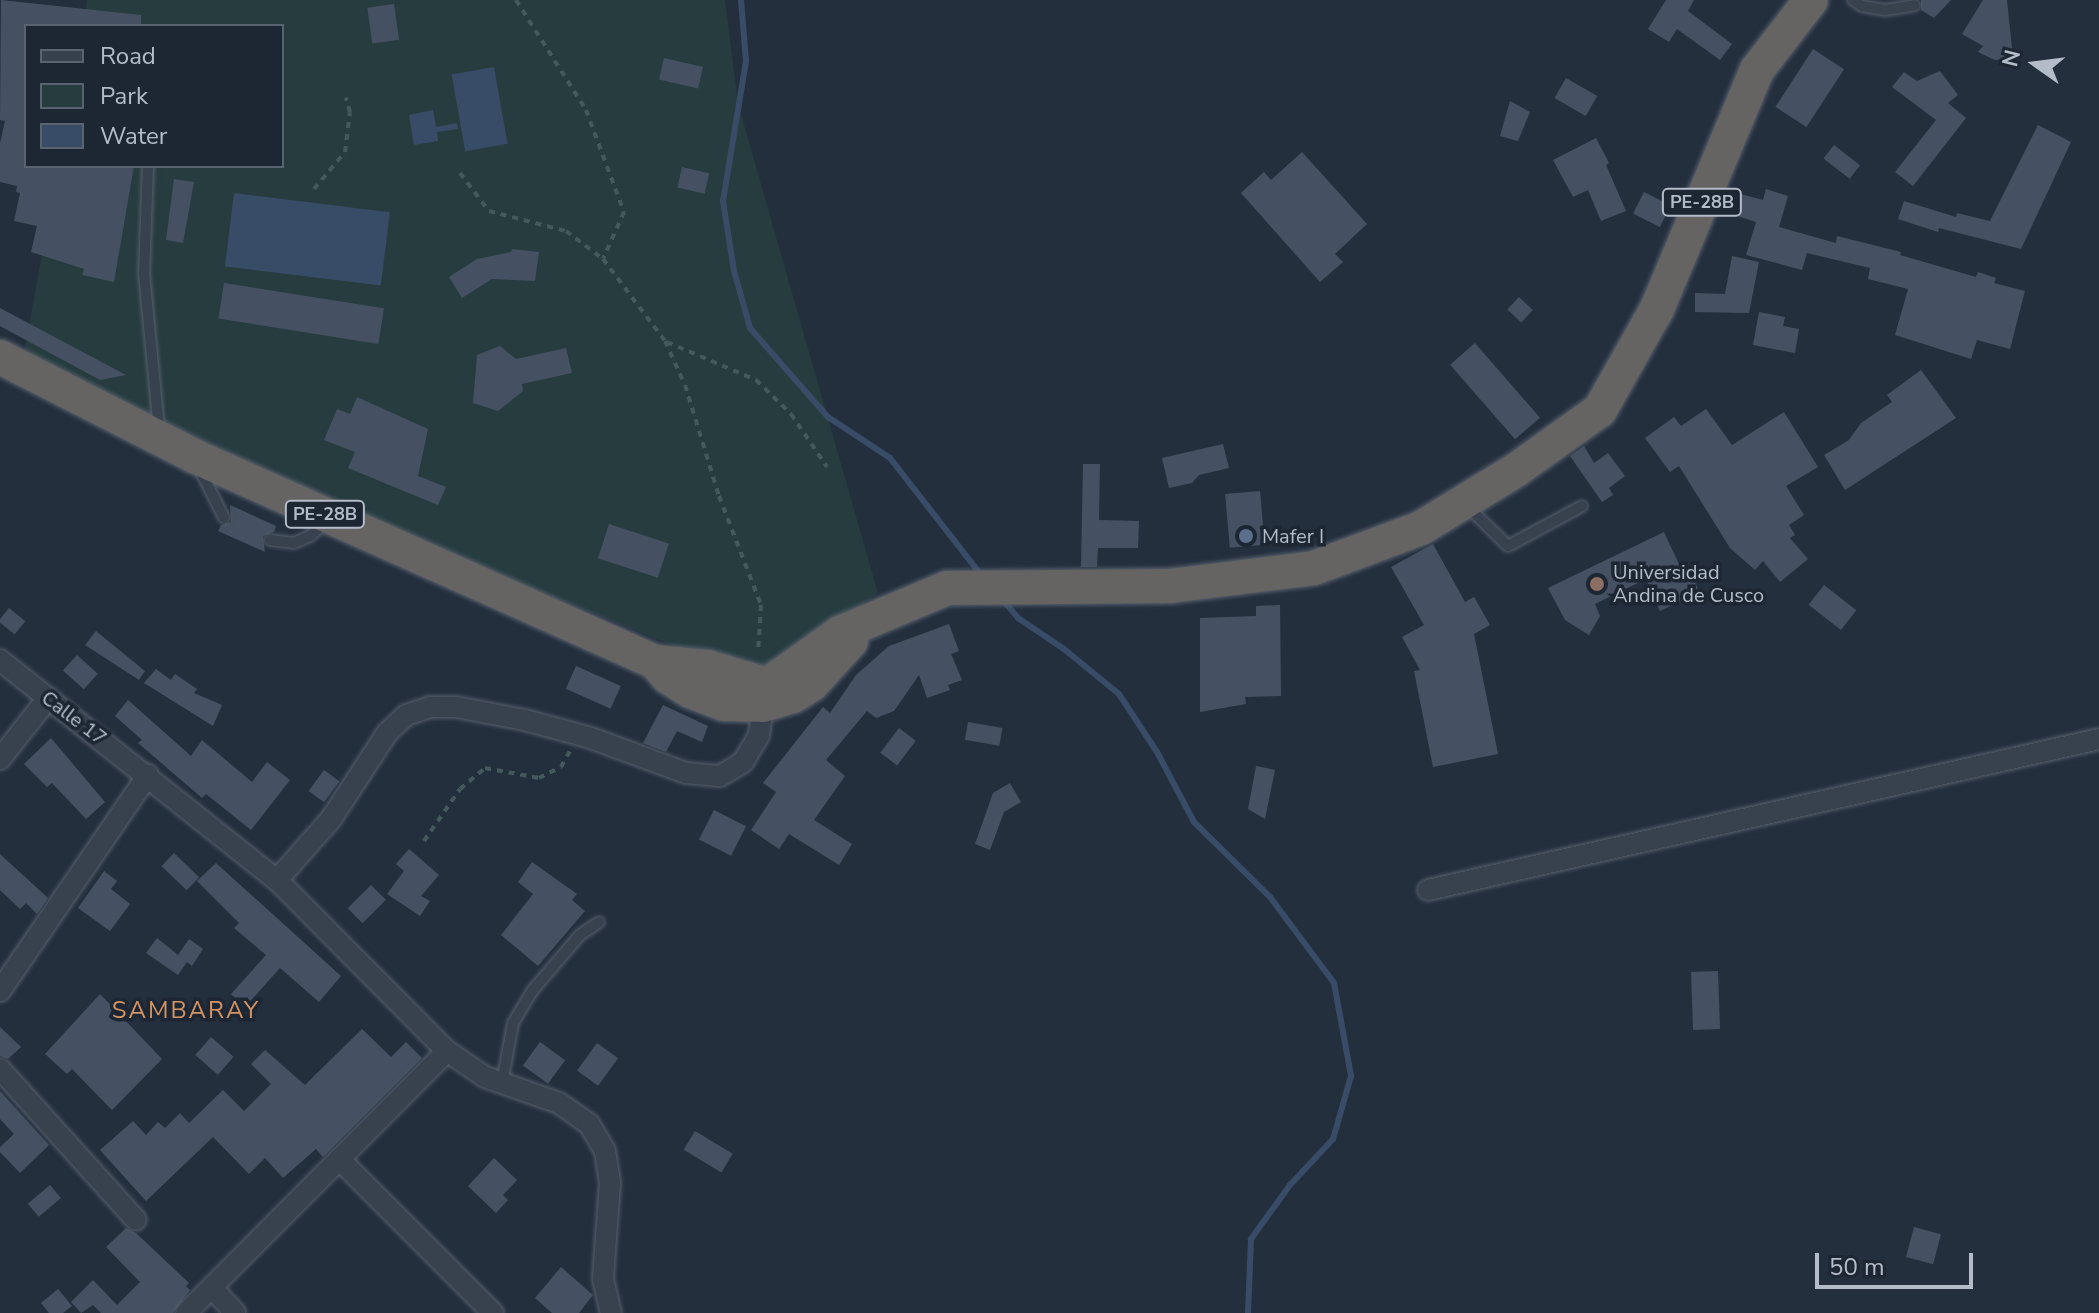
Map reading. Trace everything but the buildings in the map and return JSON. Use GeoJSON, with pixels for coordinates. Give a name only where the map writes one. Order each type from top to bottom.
{"type":"FeatureCollection","features":[{"type":"Feature","properties":{"kind":"highway","name":"PE-28B"},"geometry":{"type":"LineString","coordinates":[[0,357],[194,456],[655,662],[708,667],[762,689],[840,633],[947,588],[1170,586],[1314,568],[1421,528],[1463,502],[1600,410],[1657,309],[1757,70],[1811,0]]}},
{"type":"Feature","properties":{"kind":"street","name":"Calle 17"},"geometry":{"type":"LineString","coordinates":[[0,660],[277,880],[447,1051],[485,1077],[559,1103],[589,1124],[605,1151],[610,1183],[603,1279],[611,1313]]}},
{"type":"Feature","properties":{"kind":"street"},"geometry":{"type":"LineString","coordinates":[[277,880],[331,819],[387,733],[406,715],[430,707],[456,707],[525,720],[580,735],[686,773],[720,776],[743,762],[759,735],[762,689]]}},
{"type":"Feature","properties":{"kind":"street"},"geometry":{"type":"LineString","coordinates":[[0,759],[48,698]]}},
{"type":"Feature","properties":{"kind":"street"},"geometry":{"type":"LineString","coordinates":[[1428,890],[2099,739]]}},
{"type":"Feature","properties":{"kind":"street"},"geometry":{"type":"LineString","coordinates":[[0,991],[148,775]]}},
{"type":"Feature","properties":{"kind":"street"},"geometry":{"type":"LineString","coordinates":[[186,1313],[447,1051]]}},
{"type":"Feature","properties":{"kind":"street"},"geometry":{"type":"LineString","coordinates":[[0,1069],[136,1220]]}},
{"type":"Feature","properties":{"kind":"street"},"geometry":{"type":"LineString","coordinates":[[339,1159],[493,1313]]}},
{"type":"Feature","properties":{"kind":"street"},"geometry":{"type":"LineString","coordinates":[[212,1288],[235,1313]]}},
{"type":"Feature","properties":{"kind":"lane"},"geometry":{"type":"LineString","coordinates":[[1853,0],[1862,6],[1885,10],[1915,5]]}},
{"type":"Feature","properties":{"kind":"lane"},"geometry":{"type":"LineString","coordinates":[[148,168],[144,273],[160,440]]}},
{"type":"Feature","properties":{"kind":"lane"},"geometry":{"type":"LineString","coordinates":[[194,456],[224,518]]}},
{"type":"Feature","properties":{"kind":"lane"},"geometry":{"type":"LineString","coordinates":[[1463,502],[1508,546],[1582,506]]}},
{"type":"Feature","properties":{"kind":"lane"},"geometry":{"type":"LineString","coordinates":[[270,540],[294,543],[310,536],[332,517]]}},
{"type":"Feature","properties":{"kind":"lane"},"geometry":{"type":"LineString","coordinates":[[502,1083],[513,1023],[533,990],[580,935],[599,922]]}},
{"type":"Feature","properties":{"kind":"path"},"geometry":{"type":"LineString","coordinates":[[516,0],[586,110],[624,212],[603,259]]}},
{"type":"Feature","properties":{"kind":"path"},"geometry":{"type":"LineString","coordinates":[[314,189],[345,152],[350,112],[346,98]]}},
{"type":"Feature","properties":{"kind":"path"},"geometry":{"type":"LineString","coordinates":[[460,173],[489,211],[566,231],[603,259],[665,341],[685,385],[719,496],[761,605],[762,689]]}},
{"type":"Feature","properties":{"kind":"path"},"geometry":{"type":"LineString","coordinates":[[665,341],[756,380],[791,414],[827,467]]}},
{"type":"Feature","properties":{"kind":"path"},"geometry":{"type":"LineString","coordinates":[[424,841],[460,789],[485,768],[539,778],[561,767],[580,735]]}},
{"type":"Feature","properties":{"kind":"green space"},"geometry":{"type":"Polygon","coordinates":[[[87,0],[725,0],[738,104],[878,593],[761,681],[375,525],[24,353],[58,168],[284,168],[284,24],[83,24],[87,0]]]}},
{"type":"Feature","properties":{"kind":"water"},"geometry":{"type":"Polygon","coordinates":[[[494,67],[508,144],[465,151],[452,74],[494,67]]]}},
{"type":"Feature","properties":{"kind":"water"},"geometry":{"type":"Polygon","coordinates":[[[433,110],[436,127],[457,123],[458,129],[437,132],[438,141],[414,145],[409,115],[433,110]]]}},
{"type":"Feature","properties":{"kind":"water"},"geometry":{"type":"Polygon","coordinates":[[[234,193],[390,212],[381,286],[225,266],[234,193]]]}},
{"type":"Feature","properties":{"kind":"waterway"},"geometry":{"type":"LineString","coordinates":[[741,0],[746,61],[723,201],[734,271],[750,328],[828,417],[890,458],[982,576]]}},
{"type":"Feature","properties":{"kind":"waterway"},"geometry":{"type":"LineString","coordinates":[[1003,600],[1018,618],[1064,649],[1119,694],[1157,752],[1194,822],[1270,897],[1334,983],[1351,1076],[1333,1139],[1290,1185],[1251,1239],[1248,1313]]}},
{"type":"Feature","properties":{"kind":"place","name":"Mafer I"},"geometry":{"type":"Point","coordinates":[1246,536]}},
{"type":"Feature","properties":{"kind":"place","name":"Universidad Andina de Cusco"},"geometry":{"type":"Point","coordinates":[1597,584]}},
{"type":"Feature","properties":{"kind":"district","name":"SAMBARAY"},"geometry":{"type":"Point","coordinates":[186,1011]}}]}
